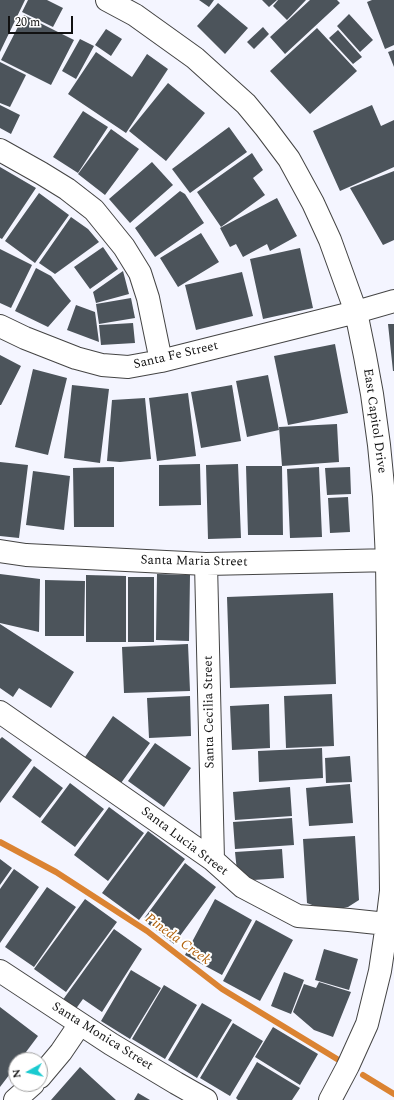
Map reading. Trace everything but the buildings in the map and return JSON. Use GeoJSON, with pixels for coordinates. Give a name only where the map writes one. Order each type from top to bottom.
{"type":"FeatureCollection","features":[{"type":"Feature","properties":{"kind":"street","name":"East Capitol Drive"},"geometry":{"type":"LineString","coordinates":[[107,0],[135,15],[195,58],[246,104],[265,127],[289,159],[313,204],[330,240],[356,312],[372,394],[379,444],[391,560],[391,891],[388,924],[380,971],[366,1024],[348,1066],[330,1100]]}},
{"type":"Feature","properties":{"kind":"street"},"geometry":{"type":"LineString","coordinates":[[0,150],[41,172],[67,189],[94,210],[124,247],[140,273],[148,298],[161,361]]}},
{"type":"Feature","properties":{"kind":"street","name":"Santa Fe Street"},"geometry":{"type":"LineString","coordinates":[[0,326],[25,338],[76,358],[102,365],[128,367],[161,361],[394,301]]}},
{"type":"Feature","properties":{"kind":"street","name":"Santa Maria Street"},"geometry":{"type":"LineString","coordinates":[[0,551],[26,555],[206,564],[391,560]]}},
{"type":"Feature","properties":{"kind":"street","name":"Santa Cecilia Street"},"geometry":{"type":"LineString","coordinates":[[206,564],[213,860]]}},
{"type":"Feature","properties":{"kind":"street","name":"Santa Lucia Street"},"geometry":{"type":"LineString","coordinates":[[0,712],[213,860],[243,887],[298,916],[388,924]]}},
{"type":"Feature","properties":{"kind":"street","name":"Santa Monica Street"},"geometry":{"type":"LineString","coordinates":[[0,971],[110,1044],[206,1100]]}},
{"type":"Feature","properties":{"kind":"street"},"geometry":{"type":"LineString","coordinates":[[48,1067],[61,1052],[80,1024]]}},
{"type":"Feature","properties":{"kind":"street"},"geometry":{"type":"LineString","coordinates":[[15,1100],[24,1092]]}},
{"type":"Feature","properties":{"kind":"waterway","name":"Pineda Creek"},"geometry":{"type":"LineString","coordinates":[[0,842],[56,872],[147,931],[222,989],[337,1059]]}},
{"type":"Feature","properties":{"kind":"waterway","name":"Pineda Creek"},"geometry":{"type":"LineString","coordinates":[[363,1075],[394,1094]]}}]}
